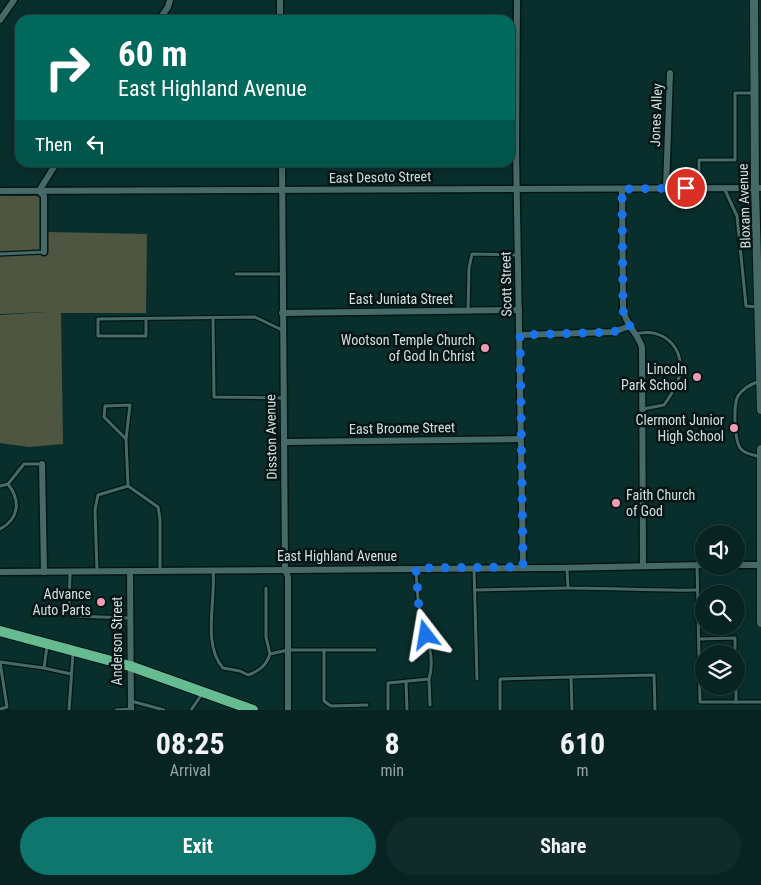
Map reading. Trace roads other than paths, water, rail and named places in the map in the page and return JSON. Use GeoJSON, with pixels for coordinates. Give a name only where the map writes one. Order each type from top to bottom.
{"type":"FeatureCollection","features":[{"type":"Feature","properties":{"kind":"highway"},"geometry":{"type":"LineString","coordinates":[[0,631],[130,666],[253,710]]}},
{"type":"Feature","properties":{"kind":"street"},"geometry":{"type":"LineString","coordinates":[[0,20],[14,0]]}},
{"type":"Feature","properties":{"kind":"street"},"geometry":{"type":"LineString","coordinates":[[162,15],[170,0]]}},
{"type":"Feature","properties":{"kind":"street"},"geometry":{"type":"LineString","coordinates":[[280,0],[280,15]]}},
{"type":"Feature","properties":{"kind":"street","name":"Scott Street"},"geometry":{"type":"LineString","coordinates":[[515,36],[516,0]]}},
{"type":"Feature","properties":{"kind":"street","name":"Bloxam Avenue"},"geometry":{"type":"LineString","coordinates":[[754,0],[758,69],[754,93],[758,188],[761,410]]}},
{"type":"Feature","properties":{"kind":"street","name":"Jones Alley"},"geometry":{"type":"LineString","coordinates":[[666,188],[670,73]]}},
{"type":"Feature","properties":{"kind":"street","name":"Scott Street"},"geometry":{"type":"LineString","coordinates":[[515,112],[523,567]]}},
{"type":"Feature","properties":{"kind":"street"},"geometry":{"type":"LineString","coordinates":[[44,252],[44,196],[39,191],[54,167]]}},
{"type":"Feature","properties":{"kind":"street","name":"Disston Avenue"},"geometry":{"type":"LineString","coordinates":[[282,167],[284,569],[288,577],[288,710]]}},
{"type":"Feature","properties":{"kind":"street","name":"East Desoto Street"},"geometry":{"type":"LineString","coordinates":[[0,191],[758,188]]}},
{"type":"Feature","properties":{"kind":"street"},"geometry":{"type":"LineString","coordinates":[[622,189],[624,318],[636,334],[641,346],[643,566]]}},
{"type":"Feature","properties":{"kind":"street","name":"East Juniata Street"},"geometry":{"type":"LineString","coordinates":[[282,313],[519,310]]}},
{"type":"Feature","properties":{"kind":"street"},"geometry":{"type":"LineString","coordinates":[[520,335],[613,332],[630,326]]}},
{"type":"Feature","properties":{"kind":"street","name":"East Broome Street"},"geometry":{"type":"LineString","coordinates":[[284,442],[520,439]]}},
{"type":"Feature","properties":{"kind":"street"},"geometry":{"type":"LineString","coordinates":[[761,449],[761,624]]}},
{"type":"Feature","properties":{"kind":"street"},"geometry":{"type":"LineString","coordinates":[[42,464],[44,572]]}},
{"type":"Feature","properties":{"kind":"street","name":"East Highland Avenue"},"geometry":{"type":"LineString","coordinates":[[0,572],[567,568],[695,565]]}},
{"type":"Feature","properties":{"kind":"street"},"geometry":{"type":"LineString","coordinates":[[745,565],[761,565]]}},
{"type":"Feature","properties":{"kind":"street","name":"Anderson Street"},"geometry":{"type":"LineString","coordinates":[[130,571],[131,707]]}},
{"type":"Feature","properties":{"kind":"lane"},"geometry":{"type":"LineString","coordinates":[[699,188],[699,160],[735,160],[735,93],[754,93]]}},
{"type":"Feature","properties":{"kind":"lane"},"geometry":{"type":"LineString","coordinates":[[724,188],[737,216],[746,306],[760,307]]}},
{"type":"Feature","properties":{"kind":"lane"},"geometry":{"type":"LineString","coordinates":[[0,254],[44,252]]}},
{"type":"Feature","properties":{"kind":"lane"},"geometry":{"type":"LineString","coordinates":[[468,311],[469,268],[472,254],[518,254]]}},
{"type":"Feature","properties":{"kind":"lane"},"geometry":{"type":"LineString","coordinates":[[236,274],[282,274]]}},
{"type":"Feature","properties":{"kind":"lane"},"geometry":{"type":"LineString","coordinates":[[146,319],[146,336],[98,336],[98,319],[255,317],[282,330]]}},
{"type":"Feature","properties":{"kind":"lane"},"geometry":{"type":"LineString","coordinates":[[213,318],[214,397],[283,398]]}},
{"type":"Feature","properties":{"kind":"lane"},"geometry":{"type":"LineString","coordinates":[[636,334],[648,331],[659,333],[670,340],[679,360],[678,380],[664,405],[642,409]]}},
{"type":"Feature","properties":{"kind":"lane"},"geometry":{"type":"LineString","coordinates":[[761,381],[749,385],[738,395],[735,415],[737,444],[742,450],[761,458]]}},
{"type":"Feature","properties":{"kind":"lane"},"geometry":{"type":"LineString","coordinates":[[126,439],[104,417],[105,406],[130,405],[126,439],[128,486]]}},
{"type":"Feature","properties":{"kind":"lane"},"geometry":{"type":"LineString","coordinates":[[0,486],[8,484],[24,464],[42,464]]}},
{"type":"Feature","properties":{"kind":"lane"},"geometry":{"type":"LineString","coordinates":[[0,529],[10,523],[15,515],[14,494],[8,484]]}},
{"type":"Feature","properties":{"kind":"lane"},"geometry":{"type":"LineString","coordinates":[[96,571],[95,510],[98,495],[128,486]]}},
{"type":"Feature","properties":{"kind":"lane"},"geometry":{"type":"LineString","coordinates":[[128,486],[158,507],[160,571]]}},
{"type":"Feature","properties":{"kind":"lane"},"geometry":{"type":"LineString","coordinates":[[416,568],[419,610],[432,652],[429,680],[430,706]]}},
{"type":"Feature","properties":{"kind":"lane"},"geometry":{"type":"LineString","coordinates":[[474,568],[477,679]]}},
{"type":"Feature","properties":{"kind":"lane"},"geometry":{"type":"LineString","coordinates":[[567,568],[568,588]]}},
{"type":"Feature","properties":{"kind":"lane"},"geometry":{"type":"LineString","coordinates":[[212,570],[213,644],[215,659],[223,668],[240,671],[248,675],[257,672],[267,663],[270,654],[266,637],[266,588]]}},
{"type":"Feature","properties":{"kind":"lane"},"geometry":{"type":"LineString","coordinates":[[70,572],[70,606],[72,616],[130,618]]}},
{"type":"Feature","properties":{"kind":"lane"},"geometry":{"type":"LineString","coordinates":[[474,590],[617,588],[637,591],[695,590]]}},
{"type":"Feature","properties":{"kind":"lane"},"geometry":{"type":"LineString","coordinates":[[698,635],[700,702],[761,702]]}},
{"type":"Feature","properties":{"kind":"lane"},"geometry":{"type":"LineString","coordinates":[[698,639],[735,638],[735,645]]}},
{"type":"Feature","properties":{"kind":"lane"},"geometry":{"type":"LineString","coordinates":[[44,668],[48,643]]}},
{"type":"Feature","properties":{"kind":"lane"},"geometry":{"type":"LineString","coordinates":[[69,710],[73,650]]}},
{"type":"Feature","properties":{"kind":"lane"},"geometry":{"type":"LineString","coordinates":[[270,654],[288,650],[375,650]]}},
{"type":"Feature","properties":{"kind":"lane"},"geometry":{"type":"LineString","coordinates":[[324,650],[324,701],[331,706],[367,705]]}},
{"type":"Feature","properties":{"kind":"lane"},"geometry":{"type":"LineString","coordinates":[[0,709],[8,709],[0,662],[71,674]]}},
{"type":"Feature","properties":{"kind":"lane"},"geometry":{"type":"LineString","coordinates":[[500,710],[500,679],[654,675],[655,710]]}},
{"type":"Feature","properties":{"kind":"lane"},"geometry":{"type":"LineString","coordinates":[[571,677],[572,710]]}},
{"type":"Feature","properties":{"kind":"lane"},"geometry":{"type":"LineString","coordinates":[[388,710],[388,683],[429,680]]}},
{"type":"Feature","properties":{"kind":"lane"},"geometry":{"type":"LineString","coordinates":[[406,681],[407,710]]}},
{"type":"Feature","properties":{"kind":"lane"},"geometry":{"type":"LineString","coordinates":[[191,710],[204,692]]}},
{"type":"Feature","properties":{"kind":"lane"},"geometry":{"type":"LineString","coordinates":[[736,695],[736,702]]}},
{"type":"Feature","properties":{"kind":"lane"},"geometry":{"type":"LineString","coordinates":[[116,710],[131,707],[164,710]]}},
{"type":"Feature","properties":{"kind":"place","name":"Wootson Temple Church of God In Christ"},"geometry":{"type":"Point","coordinates":[485,348]}},
{"type":"Feature","properties":{"kind":"place","name":"Lincoln Park School"},"geometry":{"type":"Point","coordinates":[697,377]}},
{"type":"Feature","properties":{"kind":"place","name":"Clermont Junior High School"},"geometry":{"type":"Point","coordinates":[734,428]}},
{"type":"Feature","properties":{"kind":"place","name":"Faith Church of God"},"geometry":{"type":"Point","coordinates":[616,503]}},
{"type":"Feature","properties":{"kind":"place","name":"Advance Auto Parts"},"geometry":{"type":"Point","coordinates":[101,602]}}]}
